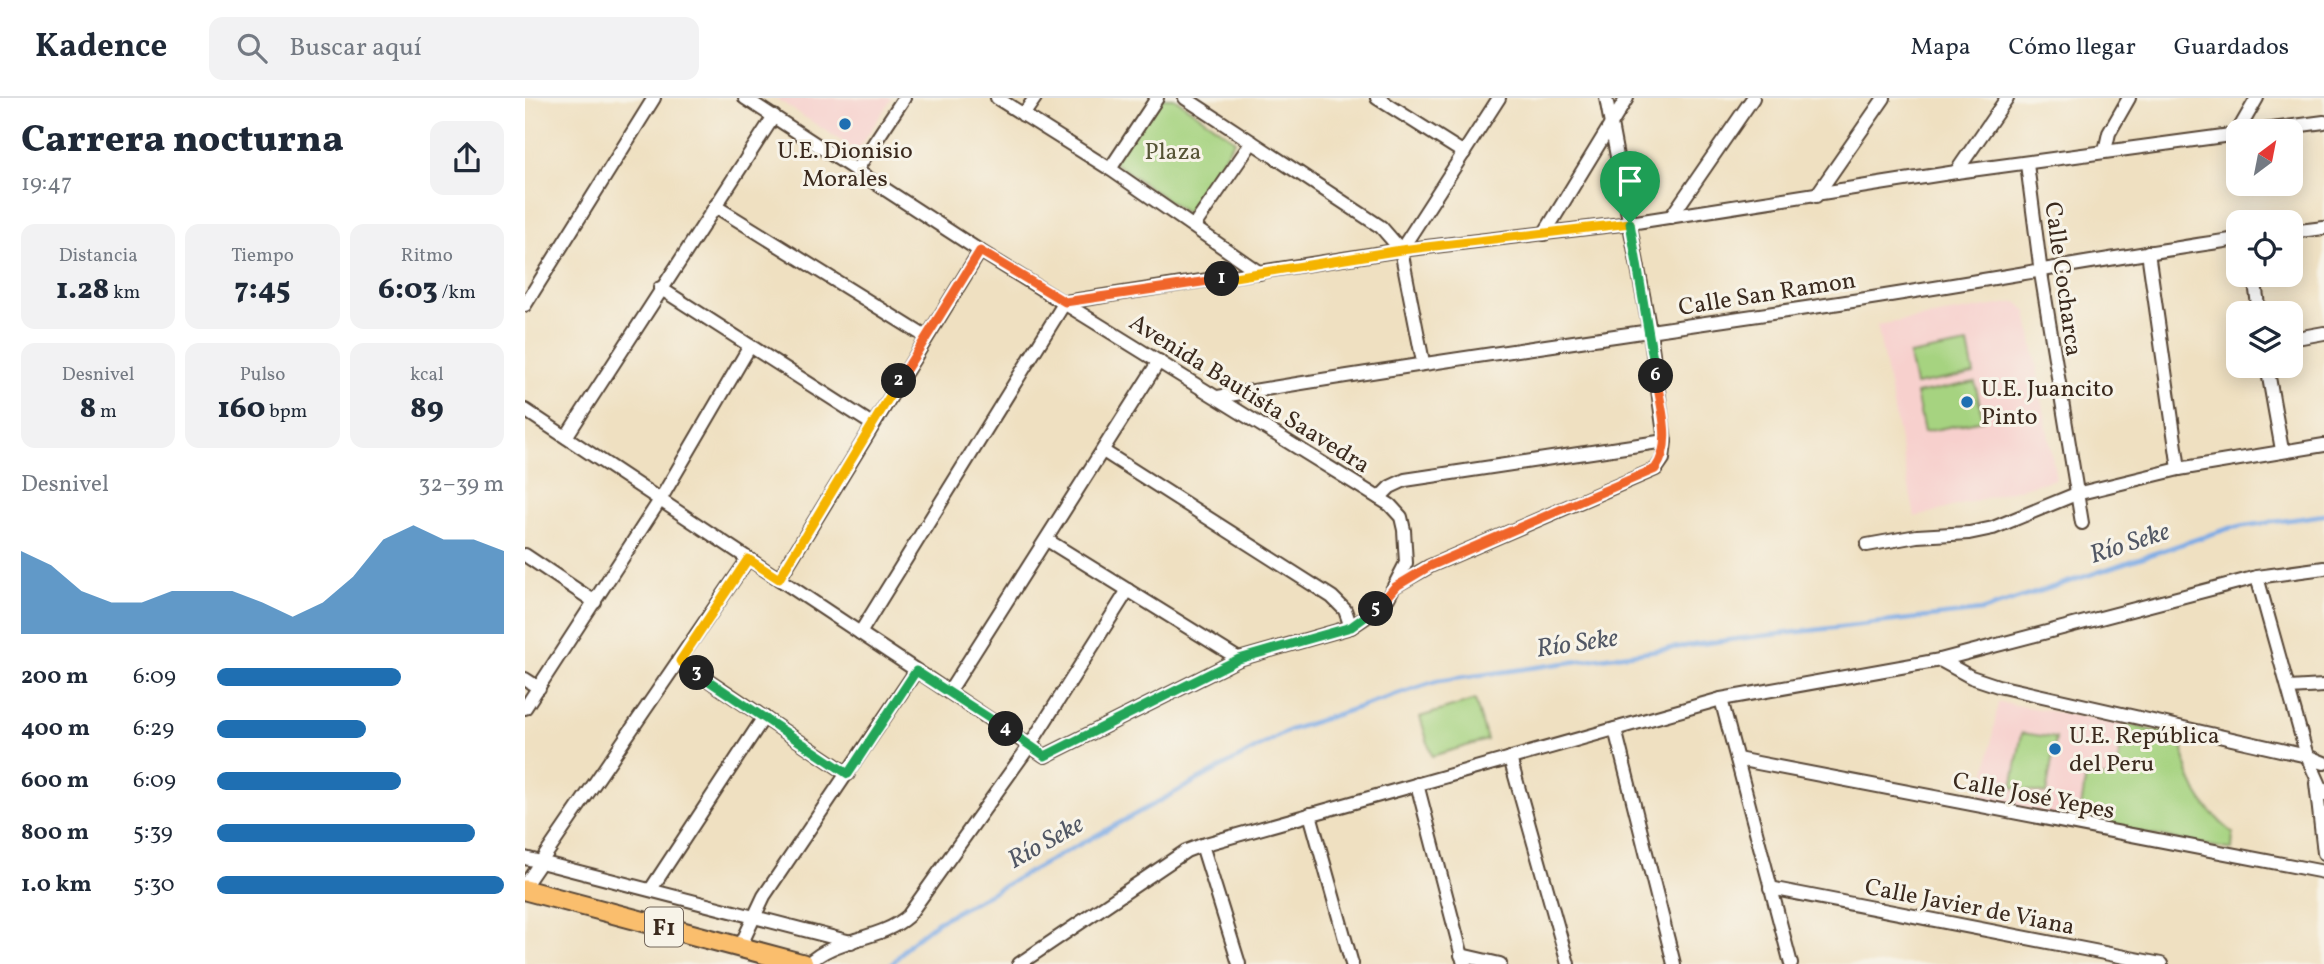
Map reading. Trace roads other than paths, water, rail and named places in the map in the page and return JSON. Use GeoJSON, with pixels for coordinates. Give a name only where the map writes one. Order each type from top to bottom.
{"type":"FeatureCollection","features":[{"type":"Feature","properties":{"kind":"highway","name":"F1"},"geometry":{"type":"LineString","coordinates":[[525,887],[781,961],[806,964]]}},
{"type":"Feature","properties":{"kind":"street"},"geometry":{"type":"LineString","coordinates":[[525,305],[654,98]]}},
{"type":"Feature","properties":{"kind":"street","name":"Avenida Bautista Saavedra"},"geometry":{"type":"LineString","coordinates":[[745,98],[980,251],[1379,498],[1401,517],[1404,530],[1406,563],[1395,587]]}},
{"type":"Feature","properties":{"kind":"street"},"geometry":{"type":"LineString","coordinates":[[857,169],[904,98]]}},
{"type":"Feature","properties":{"kind":"street"},"geometry":{"type":"LineString","coordinates":[[997,98],[1110,169],[1260,273]]}},
{"type":"Feature","properties":{"kind":"street"},"geometry":{"type":"LineString","coordinates":[[1023,115],[1035,98]]}},
{"type":"Feature","properties":{"kind":"street"},"geometry":{"type":"LineString","coordinates":[[1110,169],[1157,98]]}},
{"type":"Feature","properties":{"kind":"street"},"geometry":{"type":"LineString","coordinates":[[1185,98],[1381,227],[1401,250],[1423,362]]}},
{"type":"Feature","properties":{"kind":"street"},"geometry":{"type":"LineString","coordinates":[[1377,98],[1464,153]]}},
{"type":"Feature","properties":{"kind":"street"},"geometry":{"type":"LineString","coordinates":[[1401,250],[1499,98]]}},
{"type":"Feature","properties":{"kind":"street"},"geometry":{"type":"LineString","coordinates":[[525,410],[1045,756],[1239,659],[1351,627],[1372,613],[1395,587],[1453,556],[1655,469],[1663,459],[1665,441],[1650,332],[1606,98]]}},
{"type":"Feature","properties":{"kind":"street"},"geometry":{"type":"LineString","coordinates":[[1543,234],[1627,98]]}},
{"type":"Feature","properties":{"kind":"street"},"geometry":{"type":"LineString","coordinates":[[1671,217],[1753,98]]}},
{"type":"Feature","properties":{"kind":"street"},"geometry":{"type":"LineString","coordinates":[[1816,196],[1884,98]]}},
{"type":"Feature","properties":{"kind":"street"},"geometry":{"type":"LineString","coordinates":[[1956,172],[2007,98]]}},
{"type":"Feature","properties":{"kind":"street"},"geometry":{"type":"LineString","coordinates":[[2105,151],[2109,133],[2129,98]]}},
{"type":"Feature","properties":{"kind":"street"},"geometry":{"type":"LineString","coordinates":[[2246,119],[2257,98]]}},
{"type":"Feature","properties":{"kind":"street"},"geometry":{"type":"LineString","coordinates":[[566,438],[773,116]]}},
{"type":"Feature","properties":{"kind":"street"},"geometry":{"type":"LineString","coordinates":[[2303,125],[2324,122]]}},
{"type":"Feature","properties":{"kind":"street"},"geometry":{"type":"LineString","coordinates":[[860,633],[1065,302],[1401,250],[1630,223],[1956,172],[2226,135]]}},
{"type":"Feature","properties":{"kind":"street"},"geometry":{"type":"LineString","coordinates":[[1195,226],[1252,142]]}},
{"type":"Feature","properties":{"kind":"street","name":"Calle Cocharca"},"geometry":{"type":"LineString","coordinates":[[2027,164],[2041,273],[2082,523]]}},
{"type":"Feature","properties":{"kind":"street"},"geometry":{"type":"LineString","coordinates":[[715,206],[926,337]]}},
{"type":"Feature","properties":{"kind":"street"},"geometry":{"type":"LineString","coordinates":[[2303,231],[2324,228]]}},
{"type":"Feature","properties":{"kind":"street","name":"Calle San Ramon"},"geometry":{"type":"LineString","coordinates":[[1218,397],[1423,362],[1650,332],[2041,273],[2148,252],[2226,241]]}},
{"type":"Feature","properties":{"kind":"street"},"geometry":{"type":"LineString","coordinates":[[779,579],[980,251]]}},
{"type":"Feature","properties":{"kind":"street"},"geometry":{"type":"LineString","coordinates":[[2148,252],[2179,469]]}},
{"type":"Feature","properties":{"kind":"street"},"geometry":{"type":"LineString","coordinates":[[660,288],[872,424]]}},
{"type":"Feature","properties":{"kind":"street"},"geometry":{"type":"LineString","coordinates":[[2303,337],[2324,333]]}},
{"type":"Feature","properties":{"kind":"street"},"geometry":{"type":"LineString","coordinates":[[525,708],[660,500],[750,346]]}},
{"type":"Feature","properties":{"kind":"street"},"geometry":{"type":"LineString","coordinates":[[949,692],[1159,361]]}},
{"type":"Feature","properties":{"kind":"street"},"geometry":{"type":"LineString","coordinates":[[2269,378],[2282,450]]}},
{"type":"Feature","properties":{"kind":"street"},"geometry":{"type":"LineString","coordinates":[[1379,498],[1390,487],[1405,480],[1665,441]]}},
{"type":"Feature","properties":{"kind":"street"},"geometry":{"type":"LineString","coordinates":[[1867,545],[1917,536],[1969,533],[1993,528],[2076,494],[2179,469],[2324,445]]}},
{"type":"Feature","properties":{"kind":"street"},"geometry":{"type":"LineString","coordinates":[[1103,451],[1332,597],[1345,610],[1351,627]]}},
{"type":"Feature","properties":{"kind":"street"},"geometry":{"type":"LineString","coordinates":[[1047,540],[1239,659]]}},
{"type":"Feature","properties":{"kind":"street"},"geometry":{"type":"LineString","coordinates":[[525,555],[595,602]]}},
{"type":"Feature","properties":{"kind":"street"},"geometry":{"type":"LineString","coordinates":[[525,887],[539,862],[748,559]]}},
{"type":"Feature","properties":{"kind":"street"},"geometry":{"type":"LineString","coordinates":[[1019,964],[1187,851],[1202,845],[1721,699],[1940,660],[2257,577],[2324,568]]}},
{"type":"Feature","properties":{"kind":"street"},"geometry":{"type":"LineString","coordinates":[[2257,577],[2307,755],[2324,794]]}},
{"type":"Feature","properties":{"kind":"street"},"geometry":{"type":"LineString","coordinates":[[806,964],[820,953],[896,927],[908,916],[1030,746],[1128,590]]}},
{"type":"Feature","properties":{"kind":"street"},"geometry":{"type":"LineString","coordinates":[[1940,660],[1971,677],[1998,686],[2307,755],[2324,763]]}},
{"type":"Feature","properties":{"kind":"street"},"geometry":{"type":"LineString","coordinates":[[680,661],[848,774]]}},
{"type":"Feature","properties":{"kind":"street"},"geometry":{"type":"LineString","coordinates":[[740,947],[764,896],[916,671]]}},
{"type":"Feature","properties":{"kind":"street"},"geometry":{"type":"LineString","coordinates":[[525,678],[539,688]]}},
{"type":"Feature","properties":{"kind":"street"},"geometry":{"type":"LineString","coordinates":[[2289,688],[2324,686]]}},
{"type":"Feature","properties":{"kind":"street"},"geometry":{"type":"LineString","coordinates":[[1721,699],[1791,964]]}},
{"type":"Feature","properties":{"kind":"street"},"geometry":{"type":"LineString","coordinates":[[651,889],[764,717]]}},
{"type":"Feature","properties":{"kind":"street"},"geometry":{"type":"LineString","coordinates":[[1615,729],[1674,964]]}},
{"type":"Feature","properties":{"kind":"street"},"geometry":{"type":"LineString","coordinates":[[1510,758],[1568,964]]}},
{"type":"Feature","properties":{"kind":"street","name":"Calle José Yepes"},"geometry":{"type":"LineString","coordinates":[[1737,759],[2324,872]]}},
{"type":"Feature","properties":{"kind":"street"},"geometry":{"type":"LineString","coordinates":[[2316,780],[2324,853]]}},
{"type":"Feature","properties":{"kind":"street"},"geometry":{"type":"LineString","coordinates":[[1417,784],[1463,960],[1500,964]]}},
{"type":"Feature","properties":{"kind":"street"},"geometry":{"type":"LineString","coordinates":[[1310,814],[1352,964]]}},
{"type":"Feature","properties":{"kind":"street"},"geometry":{"type":"LineString","coordinates":[[1202,845],[1239,964]]}},
{"type":"Feature","properties":{"kind":"street"},"geometry":{"type":"LineString","coordinates":[[525,858],[852,942]]}},
{"type":"Feature","properties":{"kind":"street","name":"Calle Javier de Viana"},"geometry":{"type":"LineString","coordinates":[[1770,888],[2161,964]]}},
{"type":"Feature","properties":{"kind":"waterway","name":"Río Seke"},"geometry":{"type":"LineString","coordinates":[[892,964],[910,943],[937,922],[1290,730],[1438,681],[1736,639],[1981,611],[2230,528],[2324,515]]}},
{"type":"Feature","properties":{"kind":"place","name":"U.E. Dionisio Morales"},"geometry":{"type":"Point","coordinates":[845,124]}},
{"type":"Feature","properties":{"kind":"place","name":"U.E. Juancito Pinto"},"geometry":{"type":"Point","coordinates":[1967,402]}},
{"type":"Feature","properties":{"kind":"place","name":"U.E. República del Peru"},"geometry":{"type":"Point","coordinates":[2055,749]}},
{"type":"Feature","properties":{"kind":"park label","name":"Plaza"},"geometry":{"type":"Point","coordinates":[1173,151]}}]}
